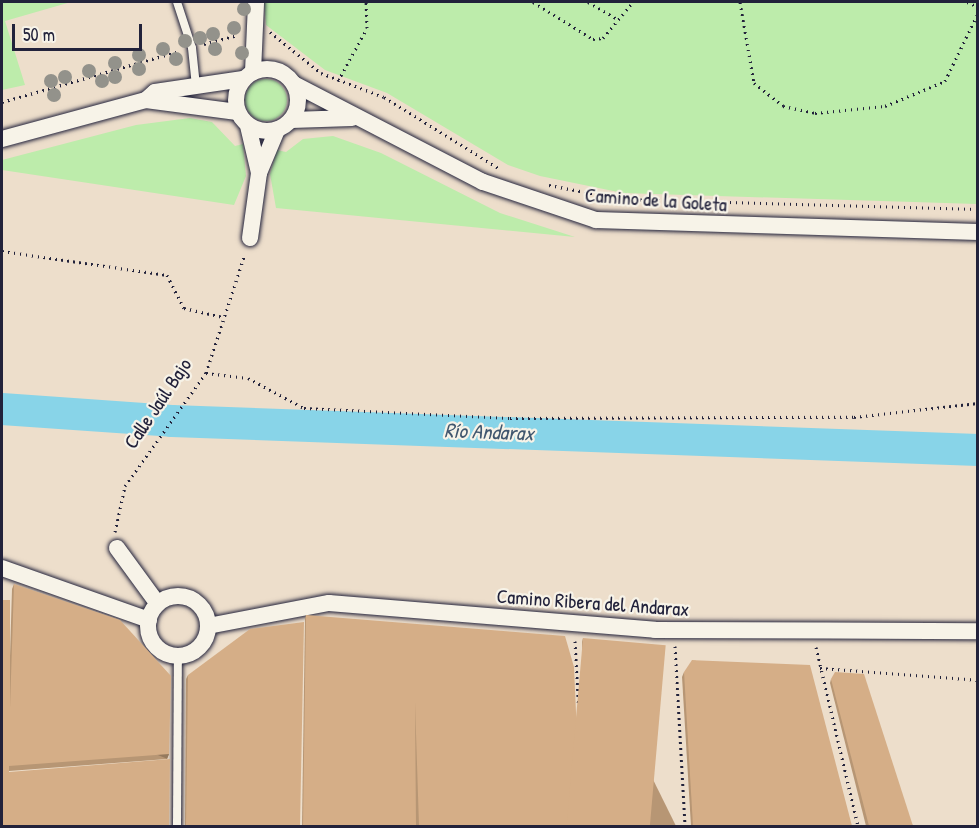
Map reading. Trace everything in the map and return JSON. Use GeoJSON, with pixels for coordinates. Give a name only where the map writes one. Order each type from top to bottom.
{"type":"FeatureCollection","features":[{"type":"Feature","properties":{"kind":"street"},"geometry":{"type":"LineString","coordinates":[[255,2],[257,31],[248,76],[235,101],[237,112],[248,126],[259,173]]}},
{"type":"Feature","properties":{"kind":"street"},"geometry":{"type":"LineString","coordinates":[[250,238],[259,173],[277,130],[291,120],[297,109],[294,84],[274,69],[257,31]]}},
{"type":"Feature","properties":{"kind":"street"},"geometry":{"type":"LineString","coordinates":[[146,100],[155,92],[248,76],[274,69]]}},
{"type":"Feature","properties":{"kind":"street","name":"Camino de la Goleta"},"geometry":{"type":"LineString","coordinates":[[294,84],[352,118],[523,199],[596,220],[978,232]]}},
{"type":"Feature","properties":{"kind":"street"},"geometry":{"type":"LineString","coordinates":[[2,139],[146,100],[237,112]]}},
{"type":"Feature","properties":{"kind":"street","name":"Camino de la Goleta"},"geometry":{"type":"LineString","coordinates":[[291,120],[352,118]]}},
{"type":"Feature","properties":{"kind":"street"},"geometry":{"type":"LineString","coordinates":[[248,126],[277,130]]}},
{"type":"Feature","properties":{"kind":"street"},"geometry":{"type":"LineString","coordinates":[[117,548],[158,604]]}},
{"type":"Feature","properties":{"kind":"street"},"geometry":{"type":"LineString","coordinates":[[2,568],[148,620]]}},
{"type":"Feature","properties":{"kind":"street"},"geometry":{"type":"LineString","coordinates":[[186,597],[202,608],[208,626],[202,644],[178,656],[154,645],[148,620],[158,604],[186,597]]}},
{"type":"Feature","properties":{"kind":"street","name":"Camino Ribera del Andarax"},"geometry":{"type":"LineString","coordinates":[[208,626],[328,603],[573,624],[675,630],[978,631]]}},
{"type":"Feature","properties":{"kind":"lane"},"geometry":{"type":"LineString","coordinates":[[177,2],[192,48],[196,84]]}},
{"type":"Feature","properties":{"kind":"lane"},"geometry":{"type":"LineString","coordinates":[[177,826],[178,656]]}},
{"type":"Feature","properties":{"kind":"path"},"geometry":{"type":"LineString","coordinates":[[338,81],[367,28],[366,2]]}},
{"type":"Feature","properties":{"kind":"path"},"geometry":{"type":"LineString","coordinates":[[533,2],[580,31],[603,38],[633,2]]}},
{"type":"Feature","properties":{"kind":"path"},"geometry":{"type":"LineString","coordinates":[[588,2],[617,20]]}},
{"type":"Feature","properties":{"kind":"path"},"geometry":{"type":"LineString","coordinates":[[740,2],[754,83],[783,106],[815,113],[863,111],[927,92],[954,70],[978,13]]}},
{"type":"Feature","properties":{"kind":"path"},"geometry":{"type":"LineString","coordinates":[[967,2],[978,7]]}},
{"type":"Feature","properties":{"kind":"path"},"geometry":{"type":"LineString","coordinates":[[2,102],[257,31],[338,81],[384,97],[510,172]]}},
{"type":"Feature","properties":{"kind":"path"},"geometry":{"type":"LineString","coordinates":[[545,183],[622,199],[978,209]]}},
{"type":"Feature","properties":{"kind":"path","name":"Calle Jaúl Bajo"},"geometry":{"type":"LineString","coordinates":[[117,548],[114,521],[125,486],[206,373],[250,238]]}},
{"type":"Feature","properties":{"kind":"path"},"geometry":{"type":"LineString","coordinates":[[2,251],[167,274],[184,308],[224,317]]}},
{"type":"Feature","properties":{"kind":"path"},"geometry":{"type":"LineString","coordinates":[[206,373],[248,378],[304,408],[510,418],[854,417],[978,403]]}},
{"type":"Feature","properties":{"kind":"path"},"geometry":{"type":"LineString","coordinates":[[573,624],[585,826]]}},
{"type":"Feature","properties":{"kind":"path"},"geometry":{"type":"LineString","coordinates":[[675,630],[685,826]]}},
{"type":"Feature","properties":{"kind":"path"},"geometry":{"type":"LineString","coordinates":[[812,631],[858,826]]}},
{"type":"Feature","properties":{"kind":"path"},"geometry":{"type":"LineString","coordinates":[[820,668],[978,680]]}},
{"type":"Feature","properties":{"kind":"green space"},"geometry":{"type":"Polygon","coordinates":[[[2,2],[71,2],[5,21],[25,85],[2,90],[2,2]]]}},
{"type":"Feature","properties":{"kind":"green space"},"geometry":{"type":"Polygon","coordinates":[[[264,2],[977,2],[977,204],[623,193],[540,176],[508,165],[387,93],[325,70],[266,25],[264,2]]]}},
{"type":"Feature","properties":{"kind":"green space"},"geometry":{"type":"Polygon","coordinates":[[[266,79],[281,85],[287,100],[281,115],[266,121],[251,115],[245,100],[251,85],[266,79]]]}},
{"type":"Feature","properties":{"kind":"green space"},"geometry":{"type":"Polygon","coordinates":[[[190,118],[212,122],[235,146],[243,144],[246,176],[234,205],[2,170],[2,160],[136,125],[190,118]]]}},
{"type":"Feature","properties":{"kind":"green space"},"geometry":{"type":"Polygon","coordinates":[[[333,136],[381,153],[500,213],[575,237],[276,208],[270,174],[277,150],[286,152],[303,139],[333,136]]]}},
{"type":"Feature","properties":{"kind":"building"},"geometry":{"type":"Polygon","coordinates":[[[14,584],[120,620],[171,676],[169,754],[9,766],[9,772],[170,759],[169,826],[2,826],[2,600],[10,600],[10,708],[14,584]]]}},
{"type":"Feature","properties":{"kind":"building"},"geometry":{"type":"Polygon","coordinates":[[[306,615],[565,636],[574,667],[581,826],[419,826],[415,702],[416,826],[303,826],[306,615]]]}},
{"type":"Feature","properties":{"kind":"building"},"geometry":{"type":"Polygon","coordinates":[[[304,622],[300,826],[186,826],[188,675],[250,629],[304,622]]]}},
{"type":"Feature","properties":{"kind":"building"},"geometry":{"type":"Polygon","coordinates":[[[583,638],[666,645],[650,826],[567,825],[583,638]]]}},
{"type":"Feature","properties":{"kind":"building"},"geometry":{"type":"Polygon","coordinates":[[[692,660],[810,665],[852,826],[693,826],[684,672],[692,660]]]}},
{"type":"Feature","properties":{"kind":"building"},"geometry":{"type":"Polygon","coordinates":[[[835,672],[864,674],[913,826],[869,826],[831,679],[835,672]]]}},
{"type":"Feature","properties":{"kind":"waterway","name":"Río Andarax"},"geometry":{"type":"LineString","coordinates":[[2,409],[172,421],[978,450]]}}]}
